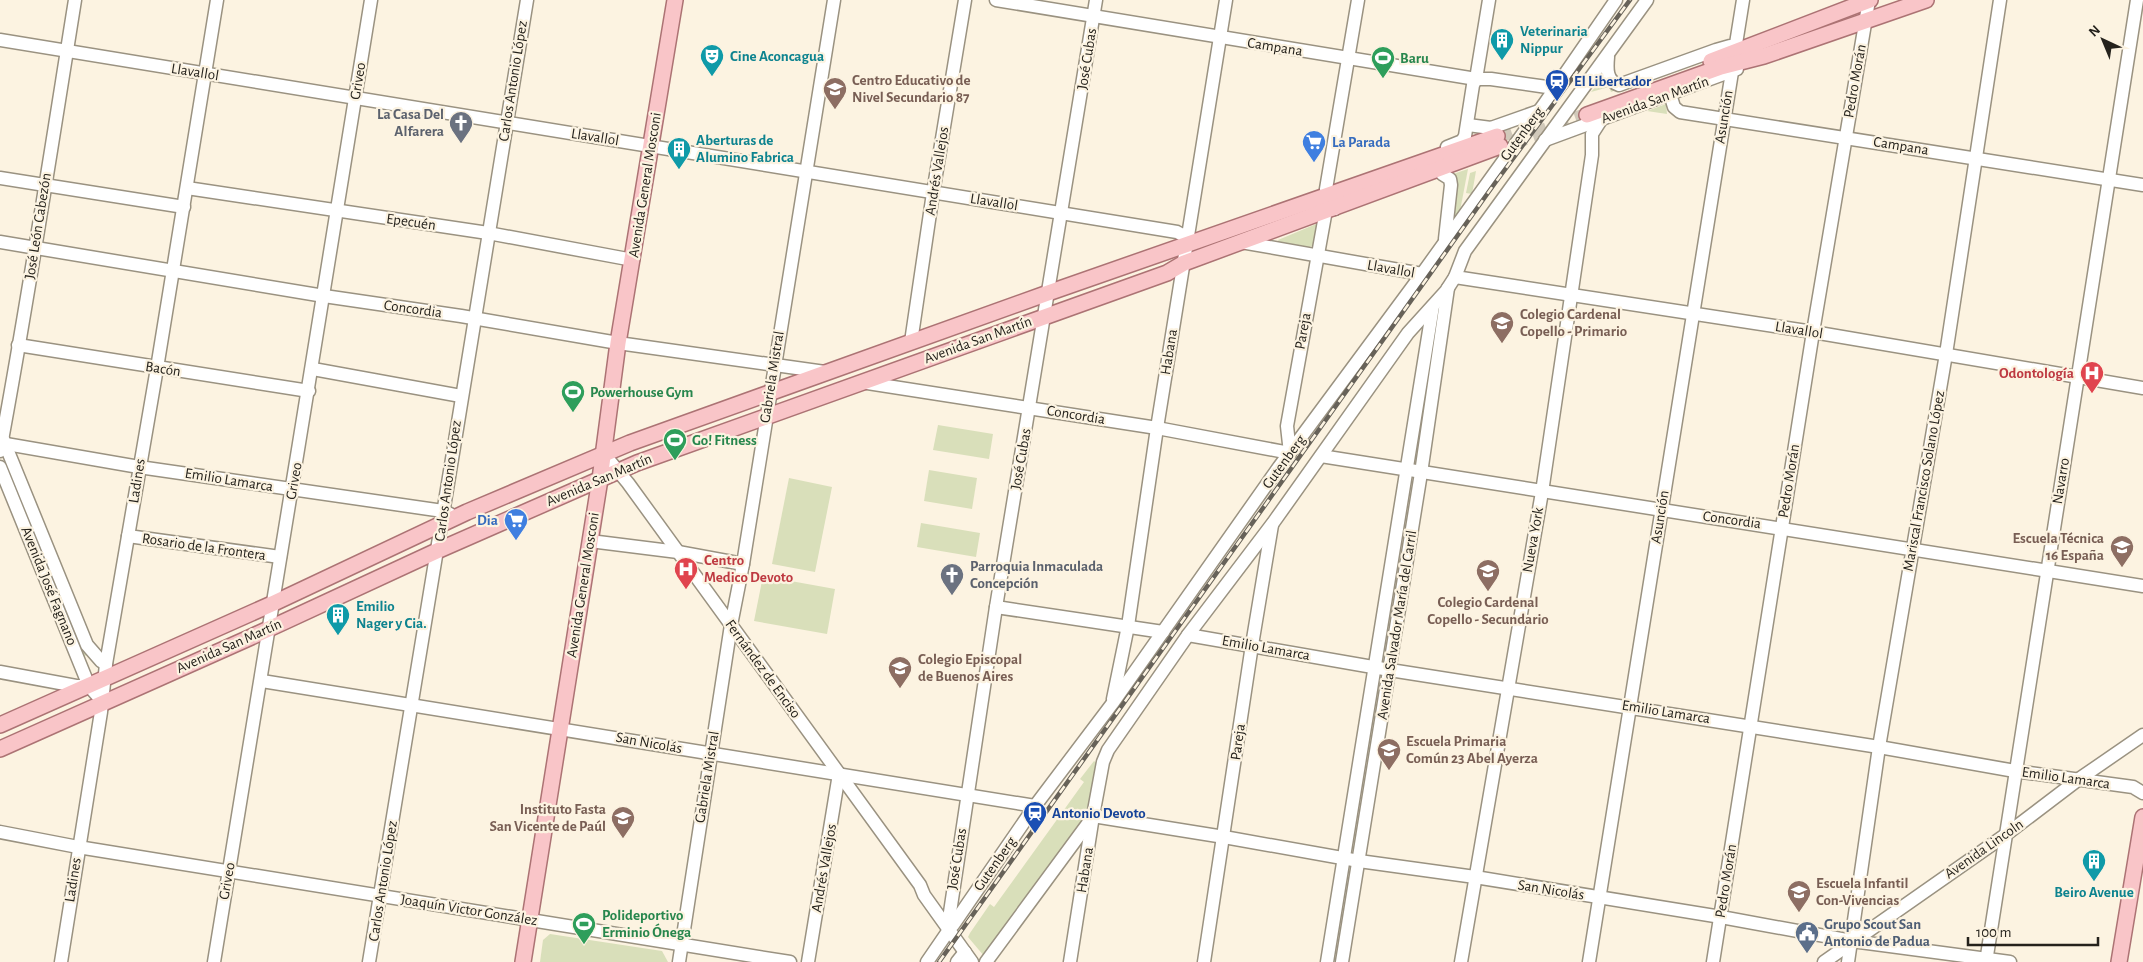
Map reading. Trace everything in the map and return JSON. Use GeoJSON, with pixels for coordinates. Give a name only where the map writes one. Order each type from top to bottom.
{"type":"FeatureCollection","features":[{"type":"Feature","properties":{"kind":"main road","name":"Avenida General Mosconi"},"geometry":{"type":"LineString","coordinates":[[523,962],[604,454],[618,343],[675,0]]}},
{"type":"Feature","properties":{"kind":"main road","name":"Avenida San Martín"},"geometry":{"type":"LineString","coordinates":[[1591,114],[1735,50],[1759,43],[1869,0]]}},
{"type":"Feature","properties":{"kind":"main road","name":"Avenida San Martín"},"geometry":{"type":"LineString","coordinates":[[1591,114],[1721,67],[1764,56],[1926,0]]}},
{"type":"Feature","properties":{"kind":"main road","name":"Avenida San Martín"},"geometry":{"type":"LineString","coordinates":[[0,725],[89,686],[106,671],[274,603],[447,517],[604,454],[1187,241],[1502,145]]}},
{"type":"Feature","properties":{"kind":"main road","name":"Avenida San Martín"},"geometry":{"type":"LineString","coordinates":[[0,748],[270,628],[438,550],[618,471],[1166,272],[1184,263],[1502,145]]}},
{"type":"Feature","properties":{"kind":"main road"},"geometry":{"type":"LineString","coordinates":[[2120,962],[2143,817]]}},
{"type":"Feature","properties":{"kind":"street","name":"José León Cabezón"},"geometry":{"type":"LineString","coordinates":[[1,442],[5,398],[18,345],[36,247],[44,185],[75,0]]}},
{"type":"Feature","properties":{"kind":"street","name":"Ladines"},"geometry":{"type":"LineString","coordinates":[[61,962],[139,467],[174,270],[217,0]]}},
{"type":"Feature","properties":{"kind":"street","name":"Griveo"},"geometry":{"type":"LineString","coordinates":[[214,962],[262,681],[280,558],[371,0]]}},
{"type":"Feature","properties":{"kind":"street","name":"Carlos Antonio López"},"geometry":{"type":"LineString","coordinates":[[369,962],[411,704],[438,550],[447,517],[461,396],[527,0]]}},
{"type":"Feature","properties":{"kind":"street","name":"Gabriela Mistral"},"geometry":{"type":"LineString","coordinates":[[679,962],[710,754],[743,564],[834,0]]}},
{"type":"Feature","properties":{"kind":"street","name":"Andrés Vallejos"},"geometry":{"type":"LineString","coordinates":[[911,342],[932,193],[965,0]]}},
{"type":"Feature","properties":{"kind":"street","name":"Campana"},"geometry":{"type":"LineString","coordinates":[[996,0],[1348,59],[1476,79],[1491,79],[1554,88]]}},
{"type":"Feature","properties":{"kind":"street","name":"José Cubas"},"geometry":{"type":"LineString","coordinates":[[950,925],[966,796],[1096,0]]}},
{"type":"Feature","properties":{"kind":"street","name":"Habana"},"geometry":{"type":"LineString","coordinates":[[1112,704],[1128,626],[1157,428],[1226,0]]}},
{"type":"Feature","properties":{"kind":"street"},"geometry":{"type":"LineString","coordinates":[[1326,189],[1358,0]]}},
{"type":"Feature","properties":{"kind":"street"},"geometry":{"type":"LineString","coordinates":[[1489,0],[1476,79],[1473,85],[1468,125],[1491,128],[1539,111]]}},
{"type":"Feature","properties":{"kind":"street","name":"Gutenberg"},"geometry":{"type":"LineString","coordinates":[[927,962],[950,925],[1035,806],[1112,704],[1290,453],[1422,274],[1445,241],[1502,145],[1539,111],[1616,0]]}},
{"type":"Feature","properties":{"kind":"street","name":"Gutenberg"},"geometry":{"type":"LineString","coordinates":[[1100,778],[1108,750],[1188,635],[1273,523],[1408,333],[1452,282],[1465,251],[1608,57],[1647,0]]}},
{"type":"Feature","properties":{"kind":"street"},"geometry":{"type":"LineString","coordinates":[[1735,50],[1743,0]]}},
{"type":"Feature","properties":{"kind":"street","name":"Pedro Morán"},"geometry":{"type":"LineString","coordinates":[[1713,962],[1749,726],[1869,0]]}},
{"type":"Feature","properties":{"kind":"street","name":"Mariscal Francisco Solano López"},"geometry":{"type":"LineString","coordinates":[[1848,962],[1879,747],[1946,354],[2000,0]]}},
{"type":"Feature","properties":{"kind":"street","name":"Navarro"},"geometry":{"type":"LineString","coordinates":[[1986,960],[2076,376],[2137,0]]}},
{"type":"Feature","properties":{"kind":"street","name":"Llavallol"},"geometry":{"type":"LineString","coordinates":[[0,40],[1177,232],[1187,241]]}},
{"type":"Feature","properties":{"kind":"street","name":"Avenida San Martín"},"geometry":{"type":"LineString","coordinates":[[1608,57],[1609,76],[1612,82],[1619,85],[1716,50],[1730,46],[1735,50]]}},
{"type":"Feature","properties":{"kind":"street","name":"Avenida San Martín"},"geometry":{"type":"LineString","coordinates":[[1545,140],[1591,114],[1670,94],[1732,72],[1764,56]]}},
{"type":"Feature","properties":{"kind":"street","name":"Asunción"},"geometry":{"type":"LineString","coordinates":[[1589,962],[1732,72]]}},
{"type":"Feature","properties":{"kind":"street","name":"Campana"},"geometry":{"type":"LineString","coordinates":[[1670,94],[1674,107],[1680,112],[1724,117],[2108,180],[2143,184]]}},
{"type":"Feature","properties":{"kind":"street","name":"Nueva York"},"geometry":{"type":"LineString","coordinates":[[1461,962],[1542,492],[1568,324],[1570,295],[1592,155],[1591,114]]}},
{"type":"Feature","properties":{"kind":"street","name":"Avenida San Martín"},"geometry":{"type":"LineString","coordinates":[[1296,207],[1326,189],[1456,144],[1465,136],[1468,125]]}},
{"type":"Feature","properties":{"kind":"street","name":"Avenida San Martín"},"geometry":{"type":"LineString","coordinates":[[1326,210],[1345,208],[1442,174],[1502,145]]}},
{"type":"Feature","properties":{"kind":"street"},"geometry":{"type":"LineString","coordinates":[[1442,174],[1450,179],[1452,185],[1445,241]]}},
{"type":"Feature","properties":{"kind":"street"},"geometry":{"type":"LineString","coordinates":[[0,178],[184,207]]}},
{"type":"Feature","properties":{"kind":"street","name":"Epecuén"},"geometry":{"type":"LineString","coordinates":[[187,188],[336,212],[488,233],[633,260]]}},
{"type":"Feature","properties":{"kind":"street","name":"Pareja"},"geometry":{"type":"LineString","coordinates":[[1290,453],[1287,426],[1326,210]]}},
{"type":"Feature","properties":{"kind":"street","name":"Concordia"},"geometry":{"type":"LineString","coordinates":[[0,242],[618,343],[826,372]]}},
{"type":"Feature","properties":{"kind":"street","name":"Llavallol"},"geometry":{"type":"LineString","coordinates":[[1241,242],[1422,274]]}},
{"type":"Feature","properties":{"kind":"street","name":"Llavallol"},"geometry":{"type":"LineString","coordinates":[[1452,282],[1570,295],[1813,332],[2143,388]]}},
{"type":"Feature","properties":{"kind":"street","name":"Avenida Salvador María del Carril"},"geometry":{"type":"LineString","coordinates":[[1342,962],[1452,282]]}},
{"type":"Feature","properties":{"kind":"street","name":"Avenida Salvador María del Carril"},"geometry":{"type":"LineString","coordinates":[[1326,962],[1376,667],[1433,306]]}},
{"type":"Feature","properties":{"kind":"street","name":"Bacón"},"geometry":{"type":"LineString","coordinates":[[18,345],[308,392]]}},
{"type":"Feature","properties":{"kind":"street"},"geometry":{"type":"LineString","coordinates":[[312,369],[461,396]]}},
{"type":"Feature","properties":{"kind":"street","name":"Concordia"},"geometry":{"type":"LineString","coordinates":[[861,382],[1157,428],[1290,453]]}},
{"type":"Feature","properties":{"kind":"street","name":"Emilio Lamarca"},"geometry":{"type":"LineString","coordinates":[[1,442],[139,467],[292,490],[447,517]]}},
{"type":"Feature","properties":{"kind":"street","name":"Avenida José Fagnano"},"geometry":{"type":"LineString","coordinates":[[1,442],[87,645],[101,661],[106,671]]}},
{"type":"Feature","properties":{"kind":"street","name":"Fernández de Enciso"},"geometry":{"type":"LineString","coordinates":[[604,454],[678,552],[920,885],[929,892],[950,925],[980,962]]}},
{"type":"Feature","properties":{"kind":"street","name":"Concordia"},"geometry":{"type":"LineString","coordinates":[[1321,456],[2143,586]]}},
{"type":"Feature","properties":{"kind":"street","name":"Avenida José Fagnano"},"geometry":{"type":"LineString","coordinates":[[0,467],[89,686],[103,702]]}},
{"type":"Feature","properties":{"kind":"street","name":"Pareja"},"geometry":{"type":"LineString","coordinates":[[1204,962],[1252,645],[1273,523]]}},
{"type":"Feature","properties":{"kind":"street","name":"Rosario de la Frontera"},"geometry":{"type":"LineString","coordinates":[[128,536],[280,558]]}},
{"type":"Feature","properties":{"kind":"street"},"geometry":{"type":"LineString","coordinates":[[590,541],[678,552],[743,564]]}},
{"type":"Feature","properties":{"kind":"street"},"geometry":{"type":"LineString","coordinates":[[996,607],[1163,632]]}},
{"type":"Feature","properties":{"kind":"street","name":"Emilio Lamarca"},"geometry":{"type":"LineString","coordinates":[[1188,635],[1390,670],[1631,706],[2015,771],[2133,787],[2143,793]]}},
{"type":"Feature","properties":{"kind":"street"},"geometry":{"type":"LineString","coordinates":[[0,672],[76,686],[89,686]]}},
{"type":"Feature","properties":{"kind":"street","name":"San Nicolás"},"geometry":{"type":"LineString","coordinates":[[262,681],[1035,806]]}},
{"type":"Feature","properties":{"kind":"street","name":"Avenida Lincoln"},"geometry":{"type":"LineString","coordinates":[[1824,962],[2004,836],[2079,779],[2143,734]]}},
{"type":"Feature","properties":{"kind":"street","name":"Andrés Vallejos"},"geometry":{"type":"LineString","coordinates":[[808,962],[839,774]]}},
{"type":"Feature","properties":{"kind":"street","name":"Habana"},"geometry":{"type":"LineString","coordinates":[[1070,962],[1100,778]]}},
{"type":"Feature","properties":{"kind":"street"},"geometry":{"type":"LineString","coordinates":[[986,962],[1093,816]]}},
{"type":"Feature","properties":{"kind":"street","name":"San Nicolás"},"geometry":{"type":"LineString","coordinates":[[1093,816],[1224,837],[1343,859],[1720,917],[1852,941],[2010,962]]}},
{"type":"Feature","properties":{"kind":"street","name":"Joaquín Victor González"},"geometry":{"type":"LineString","coordinates":[[0,832],[78,847],[380,897],[682,943],[790,962]]}},
{"type":"Feature","properties":{"kind":"street","name":"Fernández de Enciso"},"geometry":{"type":"LineString","coordinates":[[950,925],[965,959]]}},
{"type":"Feature","properties":{"kind":"green space"},"geometry":{"type":"Polygon","coordinates":[[[1606,81],[1619,89],[1611,92],[1609,87],[1591,92],[1599,83],[1606,81]]]}},
{"type":"Feature","properties":{"kind":"green space"},"geometry":{"type":"Polygon","coordinates":[[[1666,104],[1667,114],[1647,111],[1666,104]]]}},
{"type":"Feature","properties":{"kind":"green space"},"geometry":{"type":"Polygon","coordinates":[[[1468,169],[1460,211],[1455,218],[1452,214],[1453,174],[1468,169]]]}},
{"type":"Feature","properties":{"kind":"green space"},"geometry":{"type":"Polygon","coordinates":[[[1476,171],[1472,194],[1466,193],[1470,173],[1476,171]]]}},
{"type":"Feature","properties":{"kind":"green space"},"geometry":{"type":"Polygon","coordinates":[[[1321,222],[1315,245],[1309,247],[1279,242],[1278,240],[1321,222]]]}},
{"type":"Feature","properties":{"kind":"green space"},"geometry":{"type":"Polygon","coordinates":[[[938,425],[993,434],[989,459],[933,450],[938,425]]]}},
{"type":"Feature","properties":{"kind":"green space"},"geometry":{"type":"Polygon","coordinates":[[[929,470],[977,478],[972,509],[924,501],[929,470]]]}},
{"type":"Feature","properties":{"kind":"green space"},"geometry":{"type":"Polygon","coordinates":[[[789,478],[832,487],[815,572],[772,564],[789,478]]]}},
{"type":"Feature","properties":{"kind":"green space"},"geometry":{"type":"Polygon","coordinates":[[[20,505],[24,505],[87,653],[83,660],[20,505]]]}},
{"type":"Feature","properties":{"kind":"green space"},"geometry":{"type":"Polygon","coordinates":[[[921,523],[980,533],[976,557],[917,547],[921,523]]]}},
{"type":"Feature","properties":{"kind":"green space"},"geometry":{"type":"Polygon","coordinates":[[[763,576],[835,589],[827,634],[754,621],[763,576]]]}},
{"type":"Feature","properties":{"kind":"green space"},"geometry":{"type":"Polygon","coordinates":[[[1094,761],[1098,764],[1088,806],[1079,826],[984,956],[968,937],[970,933],[990,904],[994,907],[1084,782],[1080,779],[1094,761]]]}},
{"type":"Feature","properties":{"kind":"green space","name":"Polideportivo Erminio Ónega"},"geometry":{"type":"Polygon","coordinates":[[[550,934],[662,951],[668,962],[540,962],[543,940],[550,934]]]}},
{"type":"Feature","properties":{"kind":"tunnel"},"geometry":{"type":"LineString","coordinates":[[1511,143],[1587,115]]}},
{"type":"Feature","properties":{"kind":"tunnel"},"geometry":{"type":"LineString","coordinates":[[1497,136],[1533,124]]}},
{"type":"Feature","properties":{"kind":"railway"},"geometry":{"type":"LineString","coordinates":[[939,962],[1495,183],[1630,0]]}},
{"type":"Feature","properties":{"kind":"place","name":"Veterinaria Nippur"},"geometry":{"type":"Point","coordinates":[1502,61]}},
{"type":"Feature","properties":{"kind":"place","name":"Cine Aconcagua"},"geometry":{"type":"Point","coordinates":[712,77]}},
{"type":"Feature","properties":{"kind":"place","name":"Baru"},"geometry":{"type":"Point","coordinates":[1383,79]}},
{"type":"Feature","properties":{"kind":"place","name":"El Libertador"},"geometry":{"type":"Point","coordinates":[1557,102]}},
{"type":"Feature","properties":{"kind":"place","name":"Centro Educativo de Nivel Secundario 87"},"geometry":{"type":"Point","coordinates":[835,110]}},
{"type":"Feature","properties":{"kind":"place","name":"La Casa Del Alfarera"},"geometry":{"type":"Point","coordinates":[461,144]}},
{"type":"Feature","properties":{"kind":"place","name":"La Parada"},"geometry":{"type":"Point","coordinates":[1314,163]}},
{"type":"Feature","properties":{"kind":"place","name":"Aberturas de Alumino Fabrica"},"geometry":{"type":"Point","coordinates":[679,170]}},
{"type":"Feature","properties":{"kind":"place","name":"Colegio Cardenal Copello - Primario"},"geometry":{"type":"Point","coordinates":[1502,344]}},
{"type":"Feature","properties":{"kind":"place","name":"Odontología"},"geometry":{"type":"Point","coordinates":[2092,394]}},
{"type":"Feature","properties":{"kind":"place","name":"Powerhouse Gym"},"geometry":{"type":"Point","coordinates":[573,413]}},
{"type":"Feature","properties":{"kind":"place","name":"Go! Fitness"},"geometry":{"type":"Point","coordinates":[675,461]}},
{"type":"Feature","properties":{"kind":"place","name":"Dia"},"geometry":{"type":"Point","coordinates":[516,541]}},
{"type":"Feature","properties":{"kind":"place","name":"Escuela Técnica 16 España"},"geometry":{"type":"Point","coordinates":[2122,568]}},
{"type":"Feature","properties":{"kind":"place","name":"Centro Medico Devoto"},"geometry":{"type":"Point","coordinates":[686,590]}},
{"type":"Feature","properties":{"kind":"place","name":"Colegio Cardenal Copello - Secundario"},"geometry":{"type":"Point","coordinates":[1488,592]}},
{"type":"Feature","properties":{"kind":"place","name":"Parroquia Inmaculada Concepción"},"geometry":{"type":"Point","coordinates":[952,596]}},
{"type":"Feature","properties":{"kind":"place","name":"Emilio Nager y Cia."},"geometry":{"type":"Point","coordinates":[338,636]}},
{"type":"Feature","properties":{"kind":"place","name":"Colegio Episcopal de Buenos Aires"},"geometry":{"type":"Point","coordinates":[900,689]}},
{"type":"Feature","properties":{"kind":"place","name":"Escuela Primaria Común 23 Abel Ayerza"},"geometry":{"type":"Point","coordinates":[1389,771]}},
{"type":"Feature","properties":{"kind":"place","name":"Antonio Devoto"},"geometry":{"type":"Point","coordinates":[1035,834]}},
{"type":"Feature","properties":{"kind":"place","name":"Instituto Fasta San Vicente de Paúl"},"geometry":{"type":"Point","coordinates":[623,839]}},
{"type":"Feature","properties":{"kind":"place","name":"Beiro Avenue"},"geometry":{"type":"Point","coordinates":[2094,882]}},
{"type":"Feature","properties":{"kind":"place","name":"Escuela Infantil Con-Vivencias"},"geometry":{"type":"Point","coordinates":[1799,913]}},
{"type":"Feature","properties":{"kind":"place","name":"Polideportivo Erminio Ónega"},"geometry":{"type":"Point","coordinates":[584,945]}},
{"type":"Feature","properties":{"kind":"place","name":"Grupo Scout San Antonio de Padua"},"geometry":{"type":"Point","coordinates":[1807,954]}}]}
